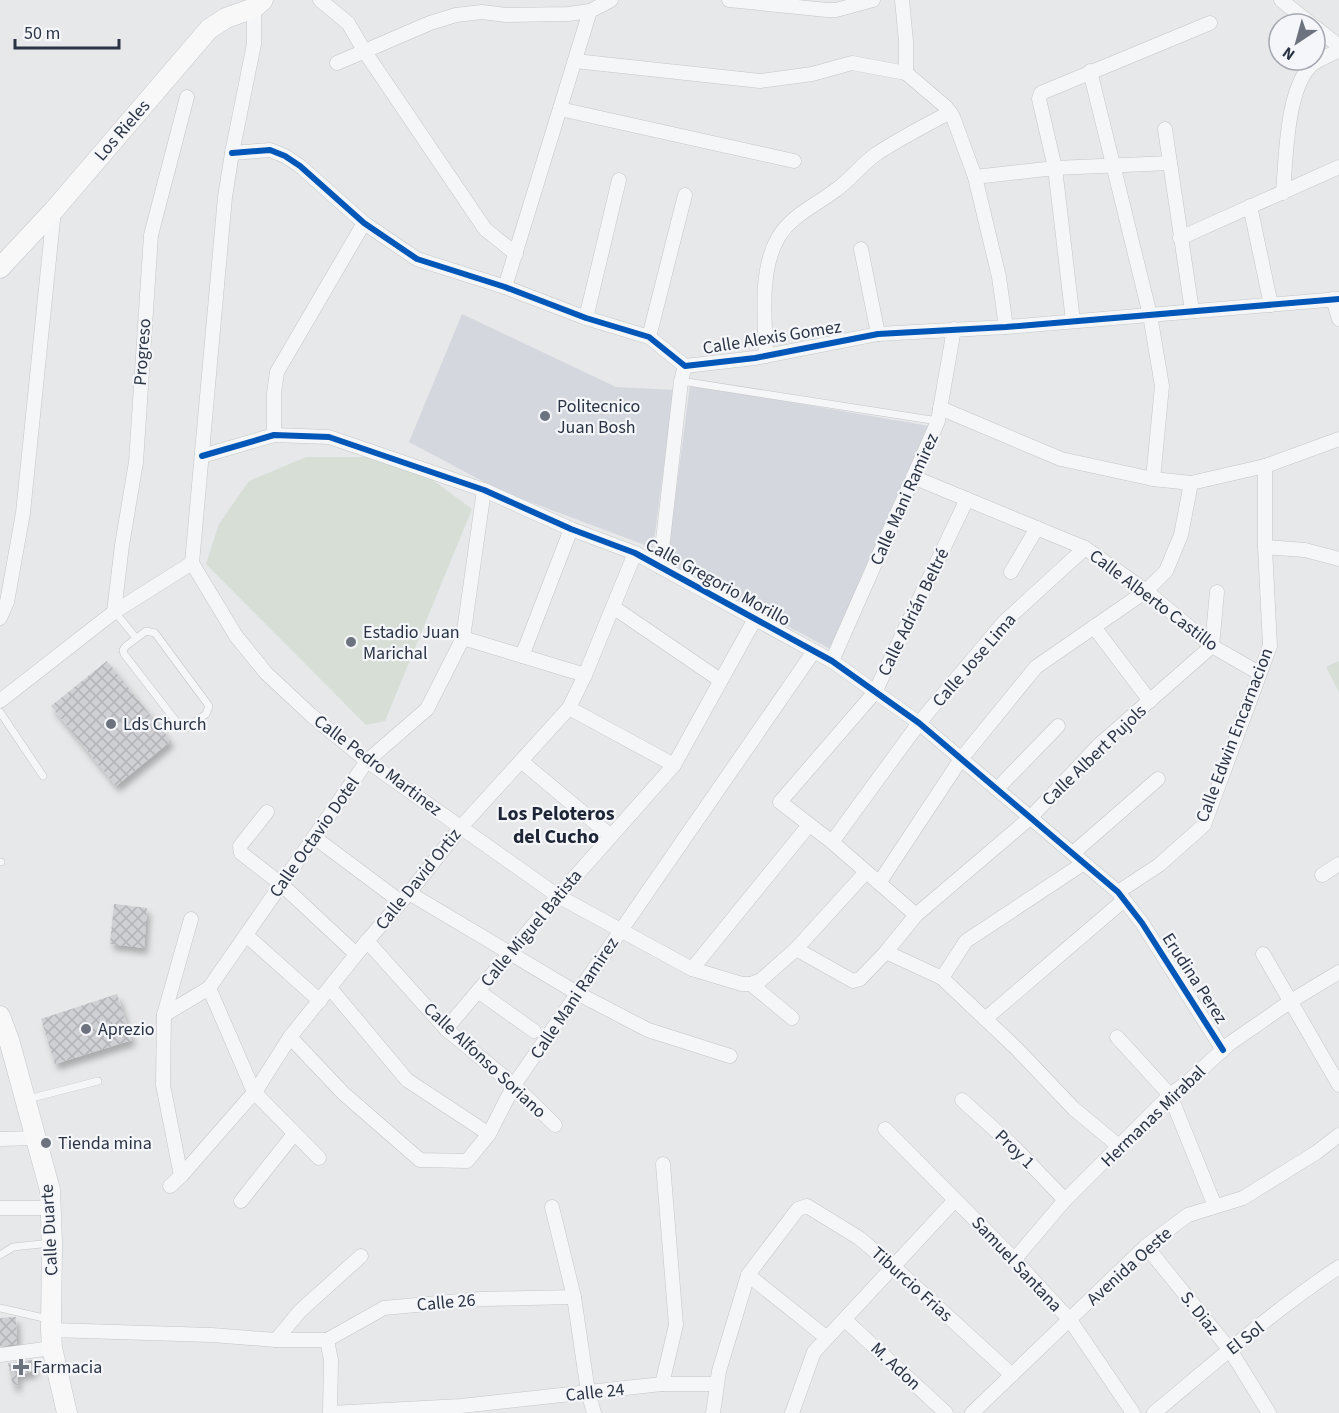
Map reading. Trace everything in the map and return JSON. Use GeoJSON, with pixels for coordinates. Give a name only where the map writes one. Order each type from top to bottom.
{"type":"FeatureCollection","features":[{"type":"Feature","properties":{"kind":"street"},"geometry":{"type":"LineString","coordinates":[[320,0],[348,23],[365,52],[485,229],[516,254]]}},
{"type":"Feature","properties":{"kind":"street"},"geometry":{"type":"LineString","coordinates":[[337,63],[430,23],[456,15],[482,12],[506,15],[590,11],[611,0]]}},
{"type":"Feature","properties":{"kind":"street"},"geometry":{"type":"LineString","coordinates":[[729,0],[827,10],[836,10],[873,0]]}},
{"type":"Feature","properties":{"kind":"street"},"geometry":{"type":"LineString","coordinates":[[902,0],[906,74]]}},
{"type":"Feature","properties":{"kind":"street"},"geometry":{"type":"LineString","coordinates":[[1281,0],[1296,12]]}},
{"type":"Feature","properties":{"kind":"street"},"geometry":{"type":"LineString","coordinates":[[0,701],[114,612],[192,563],[225,197],[254,44],[259,4]]}},
{"type":"Feature","properties":{"kind":"street","name":"Los Rieles"},"geometry":{"type":"LineString","coordinates":[[0,268],[54,210],[209,29],[226,18],[259,4]]}},
{"type":"Feature","properties":{"kind":"street"},"geometry":{"type":"LineString","coordinates":[[505,287],[590,11]]}},
{"type":"Feature","properties":{"kind":"street"},"geometry":{"type":"LineString","coordinates":[[1073,321],[1055,168],[1039,99],[1041,93],[1210,23]]}},
{"type":"Feature","properties":{"kind":"street"},"geometry":{"type":"LineString","coordinates":[[1282,194],[1293,98],[1301,79],[1313,64],[1339,48],[1327,38]]}},
{"type":"Feature","properties":{"kind":"street"},"geometry":{"type":"LineString","coordinates":[[575,61],[760,81],[812,74],[852,63],[906,74],[950,112],[975,177],[999,277],[1006,327]]}},
{"type":"Feature","properties":{"kind":"street"},"geometry":{"type":"LineString","coordinates":[[1090,71],[1150,315],[1162,386],[1153,479]]}},
{"type":"Feature","properties":{"kind":"street","name":"Progreso"},"geometry":{"type":"LineString","coordinates":[[114,612],[135,462],[151,235],[187,96]]}},
{"type":"Feature","properties":{"kind":"street"},"geometry":{"type":"LineString","coordinates":[[560,110],[794,161]]}},
{"type":"Feature","properties":{"kind":"street"},"geometry":{"type":"LineString","coordinates":[[766,356],[764,289],[777,239],[786,228],[811,207],[838,189],[873,156],[950,112]]}},
{"type":"Feature","properties":{"kind":"street"},"geometry":{"type":"LineString","coordinates":[[1165,129],[1192,311]]}},
{"type":"Feature","properties":{"kind":"street","name":"Calle Alexis Gomez"},"geometry":{"type":"LineString","coordinates":[[232,153],[270,150],[285,156],[300,166],[364,223],[417,259],[505,287],[586,318],[649,337],[686,366],[766,356],[878,333],[1006,327],[1336,299]]}},
{"type":"Feature","properties":{"kind":"street"},"geometry":{"type":"LineString","coordinates":[[975,177],[1055,168],[1170,163]]}},
{"type":"Feature","properties":{"kind":"street"},"geometry":{"type":"LineString","coordinates":[[1180,238],[1339,167]]}},
{"type":"Feature","properties":{"kind":"street"},"geometry":{"type":"LineString","coordinates":[[586,318],[619,180]]}},
{"type":"Feature","properties":{"kind":"street"},"geometry":{"type":"LineString","coordinates":[[649,337],[685,195]]}},
{"type":"Feature","properties":{"kind":"street"},"geometry":{"type":"LineString","coordinates":[[1250,206],[1271,304]]}},
{"type":"Feature","properties":{"kind":"street"},"geometry":{"type":"LineString","coordinates":[[0,618],[7,602],[23,513],[54,210]]}},
{"type":"Feature","properties":{"kind":"street"},"geometry":{"type":"LineString","coordinates":[[274,435],[274,393],[277,372],[364,223]]}},
{"type":"Feature","properties":{"kind":"street"},"geometry":{"type":"LineString","coordinates":[[861,249],[878,333]]}},
{"type":"Feature","properties":{"kind":"street"},"geometry":{"type":"LineString","coordinates":[[1336,299],[1339,319]]}},
{"type":"Feature","properties":{"kind":"street","name":"Calle Mani Ramirez"},"geometry":{"type":"LineString","coordinates":[[832,661],[939,414],[954,329]]}},
{"type":"Feature","properties":{"kind":"street"},"geometry":{"type":"LineString","coordinates":[[660,567],[681,381],[686,366]]}},
{"type":"Feature","properties":{"kind":"street"},"geometry":{"type":"LineString","coordinates":[[939,414],[1061,459],[1153,479],[1191,483],[1265,466],[1339,439]]}},
{"type":"Feature","properties":{"kind":"street","name":"Calle Gregorio Morillo"},"geometry":{"type":"LineString","coordinates":[[202,456],[274,435],[329,437],[484,490],[571,529],[635,554],[832,661],[919,723],[1121,896],[1142,923]]}},
{"type":"Feature","properties":{"kind":"street","name":"Calle Edwin Encarnacion"},"geometry":{"type":"LineString","coordinates":[[985,1018],[1203,825],[1270,646],[1265,547],[1265,466]]}},
{"type":"Feature","properties":{"kind":"street","name":"Calle Alberto Castillo"},"geometry":{"type":"LineString","coordinates":[[913,477],[1085,548],[1146,591],[1212,646],[1259,673]]}},
{"type":"Feature","properties":{"kind":"street"},"geometry":{"type":"LineString","coordinates":[[879,883],[961,759],[1036,667],[1146,591],[1166,571],[1181,535],[1191,483]]}},
{"type":"Feature","properties":{"kind":"street","name":"Calle Octavio Dotel"},"geometry":{"type":"LineString","coordinates":[[209,988],[367,761],[427,709],[463,638],[484,490]]}},
{"type":"Feature","properties":{"kind":"street","name":"Calle Adrián Beltré"},"geometry":{"type":"LineString","coordinates":[[809,825],[780,802],[875,692],[967,499]]}},
{"type":"Feature","properties":{"kind":"street"},"geometry":{"type":"LineString","coordinates":[[1011,572],[1037,528]]}},
{"type":"Feature","properties":{"kind":"street"},"geometry":{"type":"LineString","coordinates":[[522,656],[571,529]]}},
{"type":"Feature","properties":{"kind":"street"},"geometry":{"type":"LineString","coordinates":[[1265,547],[1305,549],[1339,559]]}},
{"type":"Feature","properties":{"kind":"street","name":"Calle Jose Lima"},"geometry":{"type":"LineString","coordinates":[[832,842],[919,723],[1004,622],[1085,548]]}},
{"type":"Feature","properties":{"kind":"street","name":"Calle David Ortiz"},"geometry":{"type":"LineString","coordinates":[[170,1186],[254,1092],[290,1038],[367,940],[405,898],[461,827],[569,708],[635,554]]}},
{"type":"Feature","properties":{"kind":"street","name":"Calle Pedro Martinez"},"geometry":{"type":"LineString","coordinates":[[192,563],[236,636],[266,673],[311,715],[367,761],[558,896],[692,969],[742,984],[751,984]]}},
{"type":"Feature","properties":{"kind":"street"},"geometry":{"type":"LineString","coordinates":[[1212,646],[1217,592]]}},
{"type":"Feature","properties":{"kind":"street"},"geometry":{"type":"LineString","coordinates":[[613,607],[720,680]]}},
{"type":"Feature","properties":{"kind":"street","name":"Calle Miguel Batista"},"geometry":{"type":"LineString","coordinates":[[447,1029],[558,896],[674,765],[755,619]]}},
{"type":"Feature","properties":{"kind":"street"},"geometry":{"type":"LineString","coordinates":[[1094,627],[1149,700]]}},
{"type":"Feature","properties":{"kind":"street"},"geometry":{"type":"LineString","coordinates":[[463,638],[585,675]]}},
{"type":"Feature","properties":{"kind":"street","name":"Calle Albert Pujols"},"geometry":{"type":"LineString","coordinates":[[796,949],[853,981],[860,979],[916,915],[1031,817],[1099,745],[1212,646]]}},
{"type":"Feature","properties":{"kind":"street","name":"Calle Mani Ramirez"},"geometry":{"type":"LineString","coordinates":[[290,1038],[343,1093],[420,1160],[467,1161],[489,1134],[514,1085],[814,651]]}},
{"type":"Feature","properties":{"kind":"street"},"geometry":{"type":"LineString","coordinates":[[569,708],[674,765]]}},
{"type":"Feature","properties":{"kind":"street"},"geometry":{"type":"LineString","coordinates":[[997,789],[1058,726]]}},
{"type":"Feature","properties":{"kind":"street"},"geometry":{"type":"LineString","coordinates":[[521,761],[611,836]]}},
{"type":"Feature","properties":{"kind":"street"},"geometry":{"type":"LineString","coordinates":[[942,978],[966,940],[1078,858],[1158,779]]}},
{"type":"Feature","properties":{"kind":"street"},"geometry":{"type":"LineString","coordinates":[[267,812],[240,846],[241,854],[281,884],[357,954]]}},
{"type":"Feature","properties":{"kind":"street"},"geometry":{"type":"LineString","coordinates":[[692,969],[809,825],[916,915]]}},
{"type":"Feature","properties":{"kind":"street"},"geometry":{"type":"LineString","coordinates":[[314,837],[405,898],[577,993],[648,1030],[730,1056]]}},
{"type":"Feature","properties":{"kind":"street"},"geometry":{"type":"LineString","coordinates":[[1322,875],[1339,864]]}},
{"type":"Feature","properties":{"kind":"street"},"geometry":{"type":"LineString","coordinates":[[792,1018],[751,984],[761,980],[796,949],[866,872]]}},
{"type":"Feature","properties":{"kind":"street"},"geometry":{"type":"LineString","coordinates":[[181,1176],[163,1085],[164,1015],[191,919]]}},
{"type":"Feature","properties":{"kind":"street","name":"Erudina Perez"},"geometry":{"type":"LineString","coordinates":[[1142,923],[1223,1050]]}},
{"type":"Feature","properties":{"kind":"street"},"geometry":{"type":"LineString","coordinates":[[246,935],[320,1000]]}},
{"type":"Feature","properties":{"kind":"street","name":"Calle Alfonso Soriano"},"geometry":{"type":"LineString","coordinates":[[367,940],[447,1029],[514,1085],[555,1125]]}},
{"type":"Feature","properties":{"kind":"street"},"geometry":{"type":"LineString","coordinates":[[886,952],[942,978],[1048,1080],[1074,1109],[1120,1147]]}},
{"type":"Feature","properties":{"kind":"street"},"geometry":{"type":"LineString","coordinates":[[1263,954],[1339,1085]]}},
{"type":"Feature","properties":{"kind":"street","name":"Hermanas Mirabal"},"geometry":{"type":"LineString","coordinates":[[1014,1260],[1065,1200],[1170,1095],[1223,1050],[1291,1001],[1339,972]]}},
{"type":"Feature","properties":{"kind":"street"},"geometry":{"type":"LineString","coordinates":[[164,1015],[209,988],[254,1092],[319,1158]]}},
{"type":"Feature","properties":{"kind":"street"},"geometry":{"type":"LineString","coordinates":[[330,988],[407,1080],[489,1134]]}},
{"type":"Feature","properties":{"kind":"street"},"geometry":{"type":"LineString","coordinates":[[478,991],[534,1031]]}},
{"type":"Feature","properties":{"kind":"street","name":"Calle Duarte"},"geometry":{"type":"LineString","coordinates":[[0,1016],[9,1040],[50,1190],[51,1332],[67,1413]]}},
{"type":"Feature","properties":{"kind":"street"},"geometry":{"type":"LineString","coordinates":[[1117,1037],[1170,1095],[1215,1206]]}},
{"type":"Feature","properties":{"kind":"street","name":"Proy 1"},"geometry":{"type":"LineString","coordinates":[[962,1100],[1016,1149],[1065,1200]]}},
{"type":"Feature","properties":{"kind":"street","name":"Samuel Santana"},"geometry":{"type":"LineString","coordinates":[[885,1129],[1070,1320],[1133,1413]]}},
{"type":"Feature","properties":{"kind":"street"},"geometry":{"type":"LineString","coordinates":[[242,1201],[294,1134]]}},
{"type":"Feature","properties":{"kind":"street","name":"Avenida Oeste"},"geometry":{"type":"LineString","coordinates":[[972,1413],[1146,1246],[1188,1215],[1243,1198],[1317,1152],[1339,1135]]}},
{"type":"Feature","properties":{"kind":"street"},"geometry":{"type":"LineString","coordinates":[[0,1139],[36,1138]]}},
{"type":"Feature","properties":{"kind":"street"},"geometry":{"type":"LineString","coordinates":[[662,1384],[676,1324],[663,1164]]}},
{"type":"Feature","properties":{"kind":"street"},"geometry":{"type":"LineString","coordinates":[[792,1413],[814,1352],[955,1200]]}},
{"type":"Feature","properties":{"kind":"street","name":"Tiburcio Frias"},"geometry":{"type":"LineString","coordinates":[[748,1275],[798,1209],[807,1206],[859,1238],[1012,1375]]}},
{"type":"Feature","properties":{"kind":"street"},"geometry":{"type":"LineString","coordinates":[[552,1207],[574,1297],[588,1392],[594,1413]]}},
{"type":"Feature","properties":{"kind":"street"},"geometry":{"type":"LineString","coordinates":[[0,1208],[51,1208]]}},
{"type":"Feature","properties":{"kind":"street","name":"S. Diaz"},"geometry":{"type":"LineString","coordinates":[[1146,1246],[1230,1350],[1269,1413]]}},
{"type":"Feature","properties":{"kind":"street"},"geometry":{"type":"LineString","coordinates":[[276,1340],[300,1311],[361,1256]]}},
{"type":"Feature","properties":{"kind":"street","name":"El Sol"},"geometry":{"type":"LineString","coordinates":[[1154,1413],[1317,1281],[1339,1267]]}},
{"type":"Feature","properties":{"kind":"street"},"geometry":{"type":"LineString","coordinates":[[713,1413],[716,1384],[748,1275],[827,1338]]}},
{"type":"Feature","properties":{"kind":"street","name":"Calle 26"},"geometry":{"type":"LineString","coordinates":[[327,1340],[384,1308],[481,1299],[574,1297]]}},
{"type":"Feature","properties":{"kind":"street","name":"M. Adon"},"geometry":{"type":"LineString","coordinates":[[845,1320],[946,1413]]}},
{"type":"Feature","properties":{"kind":"street"},"geometry":{"type":"LineString","coordinates":[[0,1355],[51,1332],[327,1340],[331,1360],[330,1413]]}},
{"type":"Feature","properties":{"kind":"street","name":"Calle 24"},"geometry":{"type":"LineString","coordinates":[[330,1413],[482,1408],[588,1392],[662,1384],[716,1384]]}},
{"type":"Feature","properties":{"kind":"lane"},"geometry":{"type":"LineString","coordinates":[[681,381],[939,414]]}},
{"type":"Feature","properties":{"kind":"lane"},"geometry":{"type":"LineString","coordinates":[[114,612],[136,638]]}},
{"type":"Feature","properties":{"kind":"lane"},"geometry":{"type":"LineString","coordinates":[[146,631],[155,633],[209,706],[206,714],[187,728],[179,725],[124,654],[123,650],[136,638],[146,631]]}},
{"type":"Feature","properties":{"kind":"lane"},"geometry":{"type":"LineString","coordinates":[[0,712],[43,776]]}},
{"type":"Feature","properties":{"kind":"lane"},"geometry":{"type":"LineString","coordinates":[[26,1100],[98,1081]]}},
{"type":"Feature","properties":{"kind":"lane"},"geometry":{"type":"LineString","coordinates":[[0,1256],[13,1247],[52,1243]]}},
{"type":"Feature","properties":{"kind":"lane"},"geometry":{"type":"LineString","coordinates":[[0,1308],[51,1332]]}},
{"type":"Feature","properties":{"kind":"shaded area","name":"Politecnico Juan Bosh"},"geometry":{"type":"Polygon","coordinates":[[[462,314],[616,387],[674,390],[653,548],[501,491],[409,442],[462,314]]]}},
{"type":"Feature","properties":{"kind":"shaded area"},"geometry":{"type":"Polygon","coordinates":[[[690,385],[929,426],[893,504],[836,652],[667,562],[690,385]]]}},
{"type":"Feature","properties":{"kind":"shaded area","name":"Estadio Juan Marichal"},"geometry":{"type":"Polygon","coordinates":[[[306,457],[374,457],[434,481],[472,509],[385,721],[366,725],[206,564],[219,524],[249,481],[306,457]]]}},
{"type":"Feature","properties":{"kind":"shaded area"},"geometry":{"type":"Polygon","coordinates":[[[1339,661],[1339,692],[1326,667],[1339,661]]]}},
{"type":"Feature","properties":{"kind":"building","name":"Lds Church"},"geometry":{"type":"Polygon","coordinates":[[[107,661],[171,741],[116,786],[51,706],[107,661]]]}},
{"type":"Feature","properties":{"kind":"building"},"geometry":{"type":"Polygon","coordinates":[[[114,904],[147,908],[144,948],[110,944],[114,904]]]}},
{"type":"Feature","properties":{"kind":"building","name":"Aprezio"},"geometry":{"type":"Polygon","coordinates":[[[117,994],[132,1040],[55,1064],[41,1019],[117,994]]]}},
{"type":"Feature","properties":{"kind":"building"},"geometry":{"type":"Polygon","coordinates":[[[16,1317],[17,1344],[0,1346],[0,1318],[16,1317]]]}},
{"type":"Feature","properties":{"kind":"building","name":"Farmacia"},"geometry":{"type":"Polygon","coordinates":[[[32,1360],[35,1371],[18,1375],[18,1385],[13,1386],[8,1363],[32,1360]]]}},
{"type":"Feature","properties":{"kind":"cycle path"},"geometry":{"type":"LineString","coordinates":[[232,153],[270,150],[285,156],[300,166],[364,223],[417,259],[505,287],[586,318],[649,337],[685,366],[755,358],[878,334],[1006,327],[1339,299]]}},
{"type":"Feature","properties":{"kind":"cycle path"},"geometry":{"type":"LineString","coordinates":[[202,456],[274,435],[329,437],[484,490],[571,529],[635,553],[832,661],[919,723],[1118,892],[1142,923],[1223,1050]]}},
{"type":"Feature","properties":{"kind":"place","name":"Politecnico Juan Bosh"},"geometry":{"type":"Point","coordinates":[545,416]}},
{"type":"Feature","properties":{"kind":"place","name":"Estadio Juan Marichal"},"geometry":{"type":"Point","coordinates":[351,642]}},
{"type":"Feature","properties":{"kind":"place","name":"Lds Church"},"geometry":{"type":"Point","coordinates":[111,724]}},
{"type":"Feature","properties":{"kind":"place","name":"Aprezio"},"geometry":{"type":"Point","coordinates":[86,1029]}},
{"type":"Feature","properties":{"kind":"place","name":"Tienda mina"},"geometry":{"type":"Point","coordinates":[46,1143]}},
{"type":"Feature","properties":{"kind":"place","name":"Farmacia"},"geometry":{"type":"Point","coordinates":[21,1367]}},
{"type":"Feature","properties":{"kind":"district","name":"Los Peloteros del Cucho"},"geometry":{"type":"Point","coordinates":[556,824]}}]}
